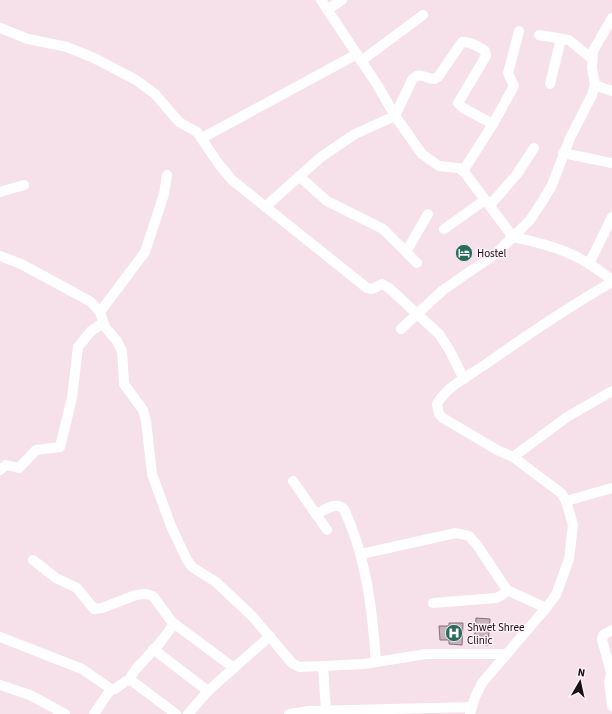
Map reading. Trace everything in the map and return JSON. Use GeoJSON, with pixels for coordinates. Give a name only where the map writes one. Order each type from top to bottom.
{"type":"FeatureCollection","features":[{"type":"Feature","properties":{"kind":"street"},"geometry":{"type":"LineString","coordinates":[[289,714],[326,711],[471,711],[482,683],[556,595],[569,559],[572,525],[566,501],[561,493],[512,457],[455,426],[439,414],[437,404],[440,398],[464,379],[560,313],[612,281],[589,264],[550,245],[513,237],[463,171],[459,168],[446,168],[432,162],[422,154],[395,116],[321,0]]}},
{"type":"Feature","properties":{"kind":"street"},"geometry":{"type":"LineString","coordinates":[[327,10],[342,0]]}},
{"type":"Feature","properties":{"kind":"street"},"geometry":{"type":"LineString","coordinates":[[202,138],[359,58],[423,15]]}},
{"type":"Feature","properties":{"kind":"street"},"geometry":{"type":"LineString","coordinates":[[401,329],[416,313],[454,281],[494,255],[530,220],[552,185],[563,153],[592,95],[595,85],[592,59],[593,51],[612,18]]}},
{"type":"Feature","properties":{"kind":"street"},"geometry":{"type":"LineString","coordinates":[[0,28],[28,39],[67,47],[117,69],[148,88],[179,122],[197,132],[218,164],[232,180],[367,288],[372,289],[384,284],[439,334],[464,379]]}},
{"type":"Feature","properties":{"kind":"street"},"geometry":{"type":"LineString","coordinates":[[463,171],[493,124],[514,86],[508,73],[519,31]]}},
{"type":"Feature","properties":{"kind":"street"},"geometry":{"type":"LineString","coordinates":[[539,35],[573,42],[592,59]]}},
{"type":"Feature","properties":{"kind":"street"},"geometry":{"type":"LineString","coordinates":[[550,84],[561,39]]}},
{"type":"Feature","properties":{"kind":"street"},"geometry":{"type":"LineString","coordinates":[[265,207],[321,157],[338,145],[355,134],[395,116],[412,80],[416,75],[419,74],[434,79],[438,77],[462,42],[465,41],[485,52],[486,56],[458,103],[463,108],[493,124]]}},
{"type":"Feature","properties":{"kind":"street"},"geometry":{"type":"LineString","coordinates":[[595,85],[612,91]]}},
{"type":"Feature","properties":{"kind":"street"},"geometry":{"type":"LineString","coordinates":[[444,229],[487,202],[517,174],[534,148]]}},
{"type":"Feature","properties":{"kind":"street"},"geometry":{"type":"LineString","coordinates":[[563,153],[612,163]]}},
{"type":"Feature","properties":{"kind":"street"},"geometry":{"type":"LineString","coordinates":[[100,312],[145,252],[164,194],[167,175]]}},
{"type":"Feature","properties":{"kind":"street"},"geometry":{"type":"LineString","coordinates":[[299,176],[327,201],[378,225],[417,263]]}},
{"type":"Feature","properties":{"kind":"street"},"geometry":{"type":"LineString","coordinates":[[0,192],[24,185]]}},
{"type":"Feature","properties":{"kind":"street"},"geometry":{"type":"LineString","coordinates":[[406,252],[428,214]]}},
{"type":"Feature","properties":{"kind":"street"},"geometry":{"type":"LineString","coordinates":[[589,264],[612,217]]}},
{"type":"Feature","properties":{"kind":"street"},"geometry":{"type":"LineString","coordinates":[[0,256],[21,264],[91,302],[100,312],[103,323],[117,341],[122,351],[124,384],[143,410],[146,421],[152,474],[170,526],[186,558],[192,567],[216,582],[247,611],[295,666],[323,666],[376,662],[445,653],[507,654]]}},
{"type":"Feature","properties":{"kind":"street"},"geometry":{"type":"LineString","coordinates":[[0,470],[6,465],[19,468],[36,450],[60,447],[72,398],[78,347],[87,334],[103,323]]}},
{"type":"Feature","properties":{"kind":"street"},"geometry":{"type":"LineString","coordinates":[[512,457],[567,416],[612,391]]}},
{"type":"Feature","properties":{"kind":"street"},"geometry":{"type":"LineString","coordinates":[[293,481],[327,530]]}},
{"type":"Feature","properties":{"kind":"street"},"geometry":{"type":"LineString","coordinates":[[566,501],[612,488]]}},
{"type":"Feature","properties":{"kind":"street"},"geometry":{"type":"LineString","coordinates":[[316,514],[334,505],[341,506],[344,509],[356,535],[369,588],[376,662]]}},
{"type":"Feature","properties":{"kind":"street"},"geometry":{"type":"LineString","coordinates":[[361,554],[456,533],[462,533],[469,536],[477,545],[507,590],[546,608]]}},
{"type":"Feature","properties":{"kind":"street"},"geometry":{"type":"LineString","coordinates":[[33,560],[56,578],[77,588],[94,609],[102,608],[136,595],[146,594],[156,598],[174,624],[234,668]]}},
{"type":"Feature","properties":{"kind":"street"},"geometry":{"type":"LineString","coordinates":[[433,603],[496,598],[507,590]]}},
{"type":"Feature","properties":{"kind":"street"},"geometry":{"type":"LineString","coordinates":[[0,636],[82,669],[111,688],[118,688],[129,680],[135,670],[174,624]]}},
{"type":"Feature","properties":{"kind":"street"},"geometry":{"type":"LineString","coordinates":[[612,630],[603,635],[602,640],[611,671],[609,682],[612,706]]}},
{"type":"Feature","properties":{"kind":"street"},"geometry":{"type":"LineString","coordinates":[[188,714],[208,691],[270,636]]}},
{"type":"Feature","properties":{"kind":"street"},"geometry":{"type":"LineString","coordinates":[[153,649],[208,691]]}},
{"type":"Feature","properties":{"kind":"street"},"geometry":{"type":"LineString","coordinates":[[323,666],[326,711]]}},
{"type":"Feature","properties":{"kind":"street"},"geometry":{"type":"LineString","coordinates":[[129,680],[135,682],[176,714]]}},
{"type":"Feature","properties":{"kind":"street"},"geometry":{"type":"LineString","coordinates":[[0,685],[34,697],[65,714]]}},
{"type":"Feature","properties":{"kind":"street"},"geometry":{"type":"LineString","coordinates":[[94,714],[111,688]]}},
{"type":"Feature","properties":{"kind":"building"},"geometry":{"type":"Polygon","coordinates":[[[476,618],[490,619],[488,645],[474,644],[476,618]]]}},
{"type":"Feature","properties":{"kind":"building"},"geometry":{"type":"Polygon","coordinates":[[[449,623],[463,623],[462,645],[449,644],[449,640],[440,640],[439,626],[449,626],[449,623]]]}},
{"type":"Feature","properties":{"kind":"place","name":"Hostel"},"geometry":{"type":"Point","coordinates":[464,253]}},
{"type":"Feature","properties":{"kind":"place","name":"Shwet Shree Clinic"},"geometry":{"type":"Point","coordinates":[454,633]}}]}
